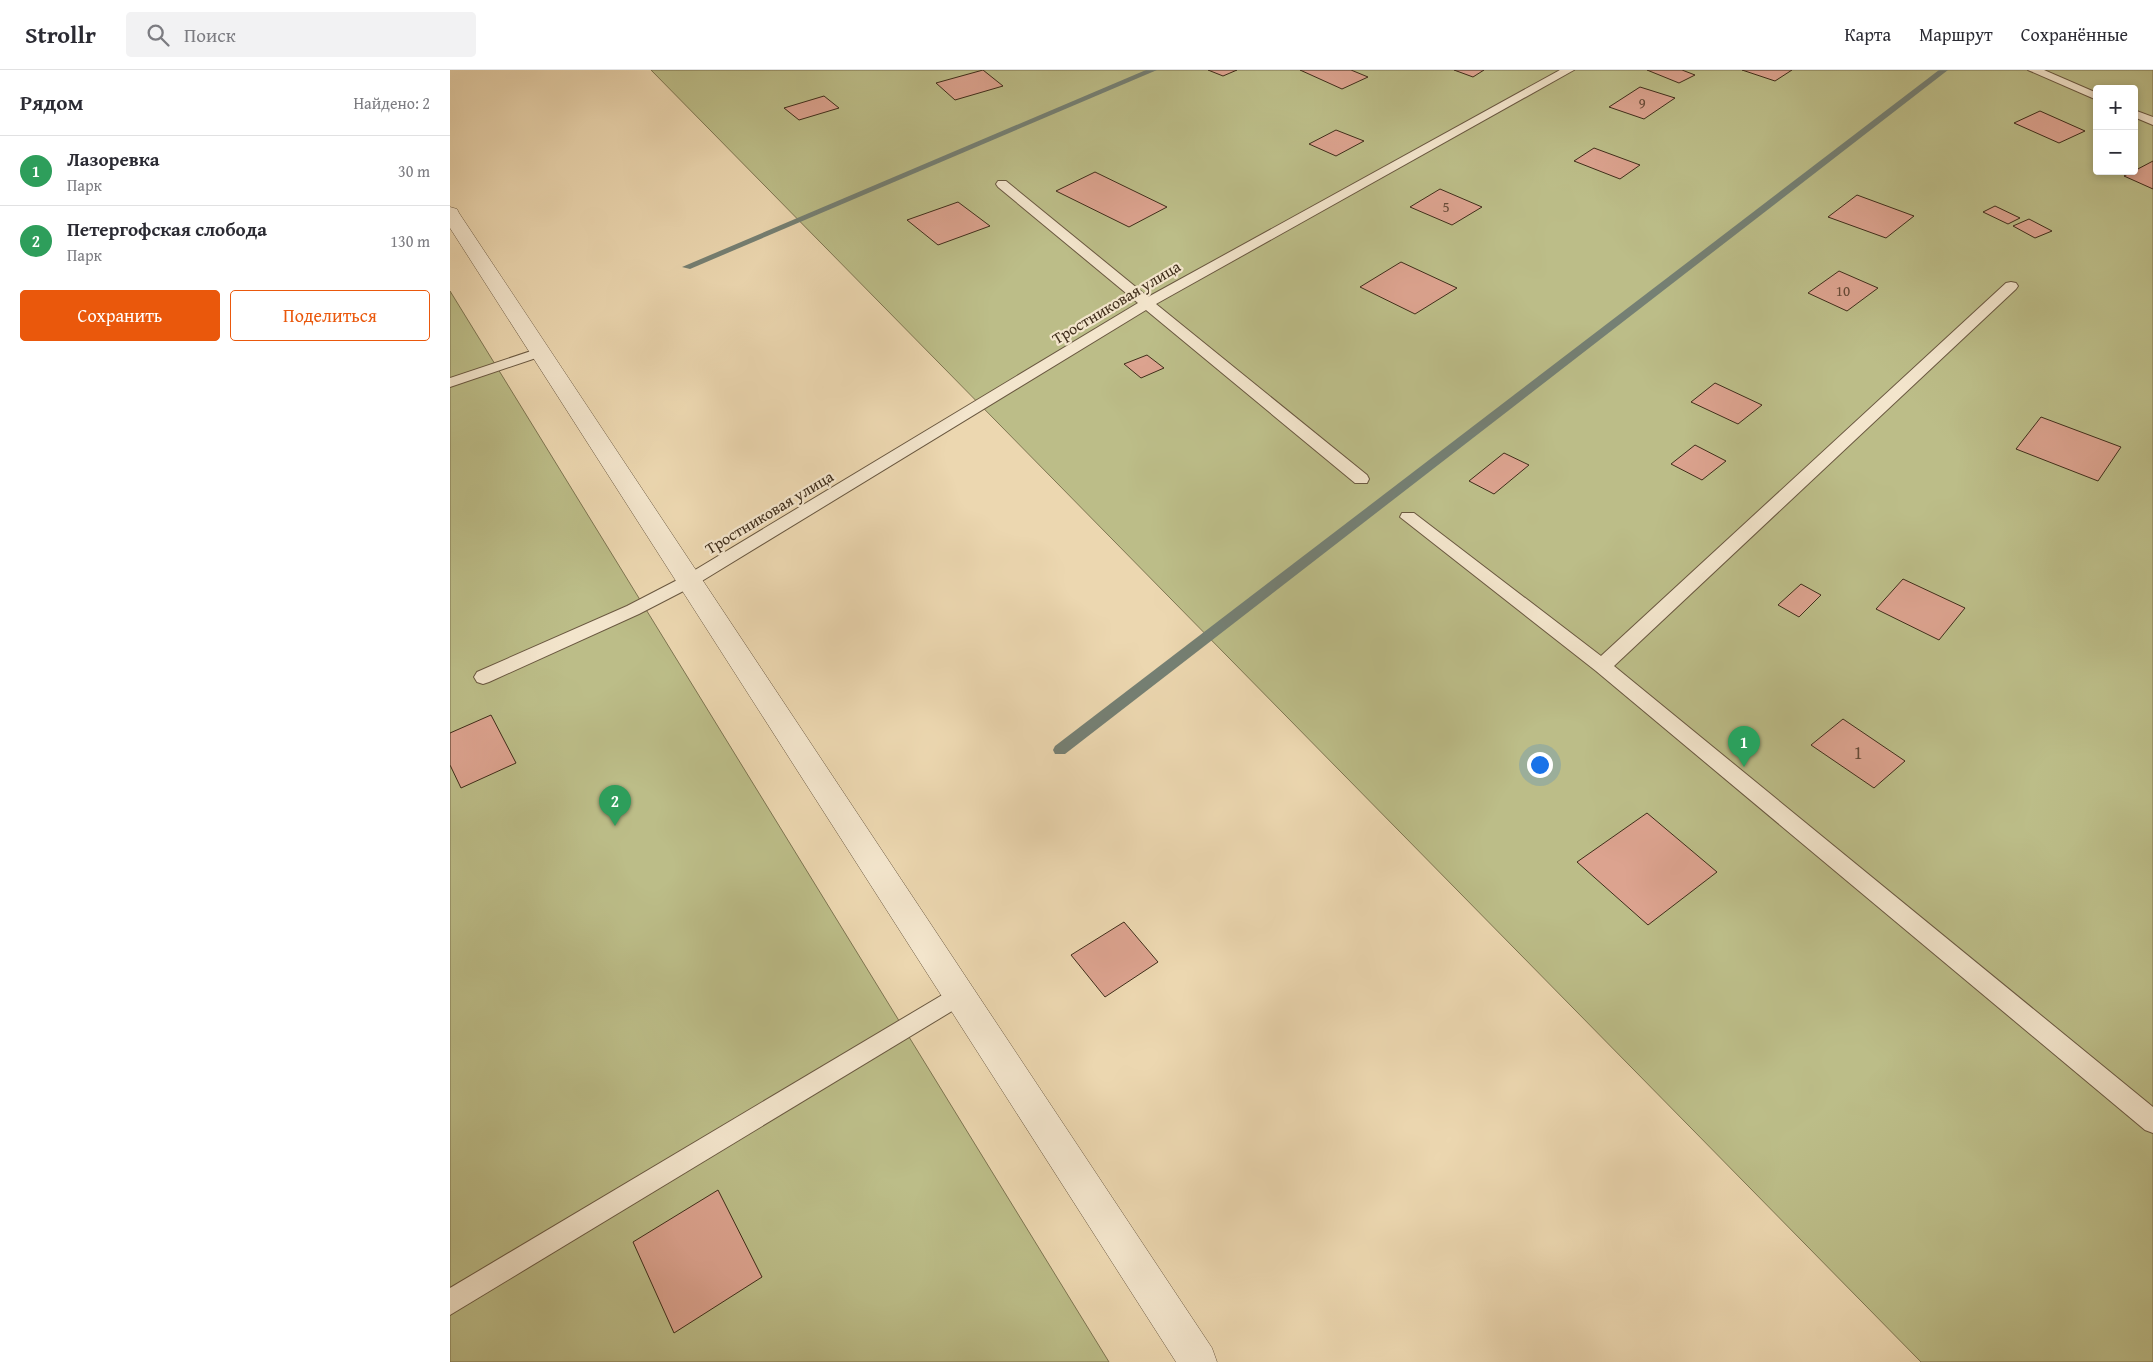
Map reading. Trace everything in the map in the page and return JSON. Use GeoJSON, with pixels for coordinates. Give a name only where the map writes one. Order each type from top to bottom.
{"type":"FeatureCollection","features":[{"type":"Feature","properties":{"kind":"street"},"geometry":{"type":"LineString","coordinates":[[450,213],[691,580],[1198,1362]]}},
{"type":"Feature","properties":{"kind":"lane","name":"Тростниковая улица"},"geometry":{"type":"LineString","coordinates":[[484,678],[633,610],[691,580],[1147,303],[1568,70]]}},
{"type":"Feature","properties":{"kind":"lane"},"geometry":{"type":"LineString","coordinates":[[2034,70],[2093,95]]}},
{"type":"Feature","properties":{"kind":"lane"},"geometry":{"type":"LineString","coordinates":[[2138,115],[2153,121]]}},
{"type":"Feature","properties":{"kind":"lane"},"geometry":{"type":"LineString","coordinates":[[1002,184],[1361,479]]}},
{"type":"Feature","properties":{"kind":"lane"},"geometry":{"type":"LineString","coordinates":[[1602,666],[2011,286]]}},
{"type":"Feature","properties":{"kind":"lane"},"geometry":{"type":"LineString","coordinates":[[450,384],[540,352]]}},
{"type":"Feature","properties":{"kind":"lane"},"geometry":{"type":"LineString","coordinates":[[1408,517],[1602,666],[2153,1122]]}},
{"type":"Feature","properties":{"kind":"lane"},"geometry":{"type":"LineString","coordinates":[[450,1302],[959,995]]}},
{"type":"Feature","properties":{"kind":"green space"},"geometry":{"type":"Polygon","coordinates":[[[651,70],[2153,70],[2153,1362],[1921,1362],[651,70]]]}},
{"type":"Feature","properties":{"kind":"green space"},"geometry":{"type":"Polygon","coordinates":[[[450,291],[1109,1362],[450,1362],[450,291]]]}},
{"type":"Feature","properties":{"kind":"building"},"geometry":{"type":"Polygon","coordinates":[[[983,70],[1003,86],[955,100],[936,83],[983,70]]]}},
{"type":"Feature","properties":{"kind":"building"},"geometry":{"type":"Polygon","coordinates":[[[1208,70],[1237,70],[1223,76],[1208,70]]]}},
{"type":"Feature","properties":{"kind":"building"},"geometry":{"type":"Polygon","coordinates":[[[1300,70],[1351,70],[1368,77],[1342,89],[1300,70]]]}},
{"type":"Feature","properties":{"kind":"building"},"geometry":{"type":"Polygon","coordinates":[[[1454,70],[1484,70],[1473,77],[1454,70]]]}},
{"type":"Feature","properties":{"kind":"building"},"geometry":{"type":"Polygon","coordinates":[[[1647,70],[1682,70],[1695,75],[1679,83],[1647,70]]]}},
{"type":"Feature","properties":{"kind":"building"},"geometry":{"type":"Polygon","coordinates":[[[1742,70],[1792,70],[1775,81],[1742,70]]]}},
{"type":"Feature","properties":{"kind":"building"},"geometry":{"type":"Polygon","coordinates":[[[1640,87],[1675,98],[1644,119],[1609,107],[1640,87]]]}},
{"type":"Feature","properties":{"kind":"building"},"geometry":{"type":"Polygon","coordinates":[[[824,96],[839,108],[799,120],[784,108],[824,96]]]}},
{"type":"Feature","properties":{"kind":"building"},"geometry":{"type":"Polygon","coordinates":[[[2040,111],[2085,131],[2059,143],[2014,123],[2040,111]]]}},
{"type":"Feature","properties":{"kind":"building"},"geometry":{"type":"Polygon","coordinates":[[[1336,130],[1364,141],[1336,156],[1309,144],[1336,130]]]}},
{"type":"Feature","properties":{"kind":"building"},"geometry":{"type":"Polygon","coordinates":[[[1594,148],[1640,165],[1620,179],[1574,161],[1594,148]]]}},
{"type":"Feature","properties":{"kind":"building"},"geometry":{"type":"Polygon","coordinates":[[[2153,161],[2153,189],[2124,176],[2138,175],[2138,169],[2153,161]]]}},
{"type":"Feature","properties":{"kind":"building"},"geometry":{"type":"Polygon","coordinates":[[[1095,172],[1167,207],[1129,227],[1056,191],[1095,172]]]}},
{"type":"Feature","properties":{"kind":"building"},"geometry":{"type":"Polygon","coordinates":[[[1440,189],[1482,207],[1452,225],[1410,207],[1440,189]]]}},
{"type":"Feature","properties":{"kind":"building"},"geometry":{"type":"Polygon","coordinates":[[[1857,195],[1914,216],[1886,238],[1828,217],[1857,195]]]}},
{"type":"Feature","properties":{"kind":"building"},"geometry":{"type":"Polygon","coordinates":[[[958,202],[990,226],[938,245],[907,220],[958,202]]]}},
{"type":"Feature","properties":{"kind":"building"},"geometry":{"type":"Polygon","coordinates":[[[1995,206],[2020,218],[2008,224],[1983,212],[1995,206]]]}},
{"type":"Feature","properties":{"kind":"building"},"geometry":{"type":"Polygon","coordinates":[[[2029,219],[2052,231],[2035,238],[2013,226],[2029,219]]]}},
{"type":"Feature","properties":{"kind":"building"},"geometry":{"type":"Polygon","coordinates":[[[1401,262],[1457,288],[1415,314],[1360,287],[1401,262]]]}},
{"type":"Feature","properties":{"kind":"building"},"geometry":{"type":"Polygon","coordinates":[[[1839,271],[1878,288],[1847,311],[1808,293],[1839,271]]]}},
{"type":"Feature","properties":{"kind":"building"},"geometry":{"type":"Polygon","coordinates":[[[1147,355],[1164,368],[1141,378],[1124,364],[1147,355]]]}},
{"type":"Feature","properties":{"kind":"building"},"geometry":{"type":"Polygon","coordinates":[[[1715,383],[1762,405],[1738,424],[1691,402],[1715,383]]]}},
{"type":"Feature","properties":{"kind":"building"},"geometry":{"type":"Polygon","coordinates":[[[2041,417],[2121,447],[2098,481],[2016,449],[2041,417]]]}},
{"type":"Feature","properties":{"kind":"building"},"geometry":{"type":"Polygon","coordinates":[[[1695,445],[1726,461],[1702,480],[1671,464],[1695,445]]]}},
{"type":"Feature","properties":{"kind":"building"},"geometry":{"type":"Polygon","coordinates":[[[1504,453],[1529,465],[1494,494],[1469,481],[1504,453]]]}},
{"type":"Feature","properties":{"kind":"building"},"geometry":{"type":"Polygon","coordinates":[[[1903,579],[1965,608],[1939,640],[1876,609],[1903,579]]]}},
{"type":"Feature","properties":{"kind":"building"},"geometry":{"type":"Polygon","coordinates":[[[1801,584],[1821,595],[1799,617],[1778,605],[1801,584]]]}},
{"type":"Feature","properties":{"kind":"building"},"geometry":{"type":"Polygon","coordinates":[[[491,715],[516,763],[461,788],[450,765],[450,733],[491,715]]]}},
{"type":"Feature","properties":{"kind":"building"},"geometry":{"type":"Polygon","coordinates":[[[1843,719],[1905,761],[1874,788],[1811,745],[1843,719]]]}},
{"type":"Feature","properties":{"kind":"building"},"geometry":{"type":"Polygon","coordinates":[[[1647,813],[1717,872],[1648,925],[1577,862],[1647,813]]]}},
{"type":"Feature","properties":{"kind":"building"},"geometry":{"type":"Polygon","coordinates":[[[1124,922],[1158,962],[1105,997],[1071,955],[1124,922]]]}},
{"type":"Feature","properties":{"kind":"building"},"geometry":{"type":"Polygon","coordinates":[[[718,1190],[762,1277],[674,1333],[633,1242],[718,1190]]]}},
{"type":"Feature","properties":{"kind":"waterway"},"geometry":{"type":"LineString","coordinates":[[687,267],[1153,70]]}},
{"type":"Feature","properties":{"kind":"waterway"},"geometry":{"type":"LineString","coordinates":[[1060,750],[1944,70]]}},
{"type":"Feature","properties":{"kind":"place","name":"Лазоревка"},"geometry":{"type":"Point","coordinates":[1744,767]}},
{"type":"Feature","properties":{"kind":"place","name":"Петергофская слобода"},"geometry":{"type":"Point","coordinates":[615,826]}}]}
